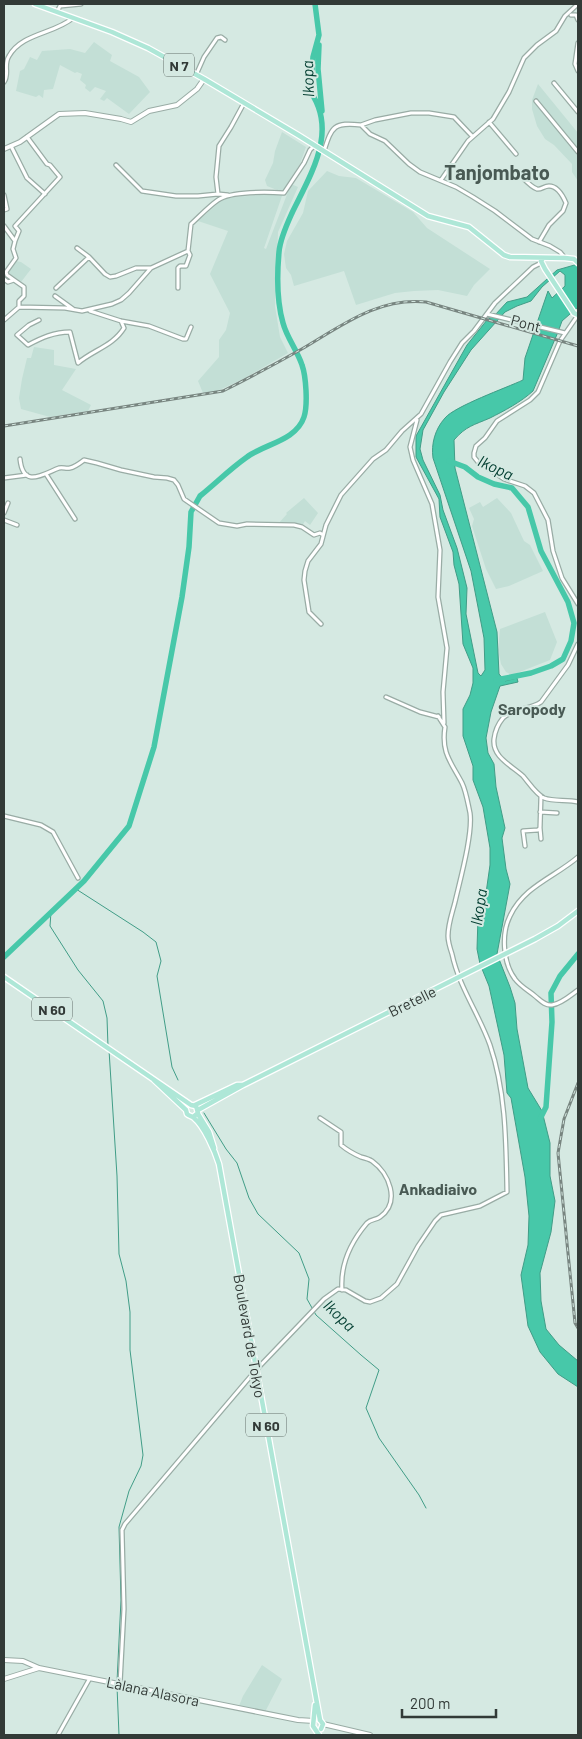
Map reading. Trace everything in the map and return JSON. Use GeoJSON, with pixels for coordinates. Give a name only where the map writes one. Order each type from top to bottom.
{"type":"FeatureCollection","features":[{"type":"Feature","properties":{"kind":"main road","name":"N 7"},"geometry":{"type":"LineString","coordinates":[[35,4],[112,32],[148,48],[196,74],[320,148],[428,216],[469,228],[504,255],[542,260],[574,259]]}},
{"type":"Feature","properties":{"kind":"main road"},"geometry":{"type":"LineString","coordinates":[[574,259],[578,263]]}},
{"type":"Feature","properties":{"kind":"main road"},"geometry":{"type":"LineString","coordinates":[[542,260],[546,270],[577,314]]}},
{"type":"Feature","properties":{"kind":"main road","name":"Bretelle"},"geometry":{"type":"LineString","coordinates":[[186,1110],[195,1110],[237,1085],[243,1085],[459,978],[552,930],[578,911]]}},
{"type":"Feature","properties":{"kind":"main road","name":"Boulevard de Tokyo"},"geometry":{"type":"LineString","coordinates":[[4,977],[195,1110],[213,1140],[227,1203],[319,1721],[317,1728]]}},
{"type":"Feature","properties":{"kind":"main road"},"geometry":{"type":"LineString","coordinates":[[154,1080],[186,1110],[189,1116],[195,1110]]}},
{"type":"Feature","properties":{"kind":"main road"},"geometry":{"type":"LineString","coordinates":[[319,1721],[317,1728],[320,1735]]}},
{"type":"Feature","properties":{"kind":"street"},"geometry":{"type":"LineString","coordinates":[[57,12],[60,6],[81,4]]}},
{"type":"Feature","properties":{"kind":"street"},"geometry":{"type":"LineString","coordinates":[[441,180],[468,141],[493,119],[509,92],[524,58],[537,45],[556,32],[565,16],[578,4]]}},
{"type":"Feature","properties":{"kind":"street"},"geometry":{"type":"LineString","coordinates":[[571,16],[576,15],[578,20]]}},
{"type":"Feature","properties":{"kind":"street"},"geometry":{"type":"LineString","coordinates":[[4,82],[7,76],[6,63],[14,49],[29,38],[66,25],[74,18]]}},
{"type":"Feature","properties":{"kind":"street"},"geometry":{"type":"LineString","coordinates":[[196,74],[217,38],[220,37],[225,40]]}},
{"type":"Feature","properties":{"kind":"street"},"geometry":{"type":"LineString","coordinates":[[578,42],[575,64],[578,71]]}},
{"type":"Feature","properties":{"kind":"street"},"geometry":{"type":"LineString","coordinates":[[4,149],[27,137],[59,114],[85,112],[132,122],[149,111],[177,105],[197,88],[204,79]]}},
{"type":"Feature","properties":{"kind":"street"},"geometry":{"type":"LineString","coordinates":[[554,83],[578,112]]}},
{"type":"Feature","properties":{"kind":"street"},"geometry":{"type":"LineString","coordinates":[[536,101],[578,152]]}},
{"type":"Feature","properties":{"kind":"street"},"geometry":{"type":"LineString","coordinates":[[218,194],[216,177],[219,146],[244,103]]}},
{"type":"Feature","properties":{"kind":"street"},"geometry":{"type":"LineString","coordinates":[[178,288],[178,268],[186,266],[190,255],[188,251],[191,224],[219,199],[266,192],[284,193],[304,164],[310,150],[320,148],[334,127],[339,124],[361,125],[404,114],[429,113],[454,117],[473,137]]}},
{"type":"Feature","properties":{"kind":"street"},"geometry":{"type":"LineString","coordinates":[[489,122],[516,154]]}},
{"type":"Feature","properties":{"kind":"street"},"geometry":{"type":"LineString","coordinates":[[361,125],[370,134],[395,149],[409,164],[420,172],[441,180],[473,197],[539,242],[560,252],[565,258]]}},
{"type":"Feature","properties":{"kind":"street"},"geometry":{"type":"LineString","coordinates":[[19,307],[19,301],[24,296],[24,287],[7,275],[6,272],[16,258],[13,249],[19,231],[15,226],[60,177],[47,164],[27,137]]}},
{"type":"Feature","properties":{"kind":"street"},"geometry":{"type":"LineString","coordinates":[[11,146],[27,178],[45,194]]}},
{"type":"Feature","properties":{"kind":"street"},"geometry":{"type":"LineString","coordinates":[[116,165],[142,191],[176,196],[218,194],[229,196]]}},
{"type":"Feature","properties":{"kind":"street"},"geometry":{"type":"LineString","coordinates":[[521,176],[539,190],[549,186],[554,187],[562,195],[566,203],[563,211],[549,225],[539,242]]}},
{"type":"Feature","properties":{"kind":"street"},"geometry":{"type":"LineString","coordinates":[[4,195],[7,209],[4,210]]}},
{"type":"Feature","properties":{"kind":"street"},"geometry":{"type":"LineString","coordinates":[[4,226],[15,241]]}},
{"type":"Feature","properties":{"kind":"street"},"geometry":{"type":"LineString","coordinates":[[77,248],[90,257],[110,277],[136,268],[151,268]]}},
{"type":"Feature","properties":{"kind":"street"},"geometry":{"type":"LineString","coordinates":[[82,311],[121,300],[151,268],[188,251]]}},
{"type":"Feature","properties":{"kind":"street"},"geometry":{"type":"LineString","coordinates":[[574,259],[578,255]]}},
{"type":"Feature","properties":{"kind":"street"},"geometry":{"type":"LineString","coordinates":[[56,288],[90,257]]}},
{"type":"Feature","properties":{"kind":"street"},"geometry":{"type":"LineString","coordinates":[[321,624],[308,612],[304,580],[308,561],[321,544],[333,510],[346,488],[373,459],[386,450],[417,419],[458,349],[495,303],[542,260]]}},
{"type":"Feature","properties":{"kind":"street"},"geometry":{"type":"LineString","coordinates":[[4,280],[8,282],[14,280]]}},
{"type":"Feature","properties":{"kind":"street"},"geometry":{"type":"LineString","coordinates":[[55,296],[73,309]]}},
{"type":"Feature","properties":{"kind":"street"},"geometry":{"type":"LineString","coordinates":[[4,320],[19,307],[73,309],[91,311],[121,321],[149,326],[184,339],[186,339],[190,327]]}},
{"type":"Feature","properties":{"kind":"street","name":"Pont"},"geometry":{"type":"LineString","coordinates":[[487,314],[565,333]]}},
{"type":"Feature","properties":{"kind":"street"},"geometry":{"type":"LineString","coordinates":[[577,314],[565,333],[538,392],[530,400],[497,421],[485,438],[476,446],[474,457],[478,462],[504,479],[524,486],[534,493],[548,520],[553,551],[562,578],[578,604]]}},
{"type":"Feature","properties":{"kind":"street"},"geometry":{"type":"LineString","coordinates":[[40,320],[29,325],[17,333],[17,335],[28,345],[57,333],[70,332],[78,363],[90,353],[103,348],[119,335],[124,328],[121,321]]}},
{"type":"Feature","properties":{"kind":"street"},"geometry":{"type":"LineString","coordinates":[[386,697],[420,712],[438,716],[444,723],[443,692],[447,648],[438,597],[440,550],[432,504],[412,460],[410,447],[417,419]]}},
{"type":"Feature","properties":{"kind":"street"},"geometry":{"type":"LineString","coordinates":[[408,426],[414,430]]}},
{"type":"Feature","properties":{"kind":"street"},"geometry":{"type":"LineString","coordinates":[[20,459],[27,475],[33,478],[40,477],[59,468],[69,468],[84,460],[89,460],[121,470],[167,478],[174,480],[184,499],[219,523],[237,526],[247,524],[294,525],[302,527],[314,535],[320,533],[323,535]]}},
{"type":"Feature","properties":{"kind":"street"},"geometry":{"type":"LineString","coordinates":[[46,474],[75,519]]}},
{"type":"Feature","properties":{"kind":"street"},"geometry":{"type":"LineString","coordinates":[[4,478],[27,475]]}},
{"type":"Feature","properties":{"kind":"street"},"geometry":{"type":"LineString","coordinates":[[4,513],[8,503]]}},
{"type":"Feature","properties":{"kind":"street"},"geometry":{"type":"LineString","coordinates":[[4,520],[17,525]]}},
{"type":"Feature","properties":{"kind":"street"},"geometry":{"type":"LineString","coordinates":[[578,644],[568,665],[541,702],[535,706],[512,712],[505,716],[498,724],[494,734],[496,752],[524,777],[541,796],[547,799],[578,802]]}},
{"type":"Feature","properties":{"kind":"street"},"geometry":{"type":"LineString","coordinates":[[120,1684],[124,1609],[122,1530],[125,1524],[256,1370],[324,1299],[338,1290],[346,1290],[370,1302],[381,1298],[397,1284],[418,1246],[441,1215],[480,1206],[506,1192],[506,1146],[497,1067],[484,1030],[459,978],[448,937],[450,919],[468,839],[470,814],[462,785],[447,758],[443,738],[445,727],[438,716]]}},
{"type":"Feature","properties":{"kind":"street"},"geometry":{"type":"LineString","coordinates":[[541,796],[541,839]]}},
{"type":"Feature","properties":{"kind":"street"},"geometry":{"type":"LineString","coordinates":[[540,812],[557,813]]}},
{"type":"Feature","properties":{"kind":"street"},"geometry":{"type":"LineString","coordinates":[[4,816],[41,825],[53,832],[78,878]]}},
{"type":"Feature","properties":{"kind":"street"},"geometry":{"type":"LineString","coordinates":[[524,846],[523,831],[538,830],[540,828]]}},
{"type":"Feature","properties":{"kind":"street"},"geometry":{"type":"LineString","coordinates":[[578,857],[562,870],[534,886],[513,910],[507,923],[504,955],[515,979],[546,1004],[555,1004],[578,990]]}},
{"type":"Feature","properties":{"kind":"street"},"geometry":{"type":"LineString","coordinates":[[320,1118],[340,1132],[341,1145],[376,1164],[385,1175],[391,1187],[391,1198],[386,1211],[380,1218],[370,1220],[367,1223],[345,1256],[341,1278],[342,1290]]}},
{"type":"Feature","properties":{"kind":"street"},"geometry":{"type":"LineString","coordinates":[[4,1660],[23,1661],[39,1668]]}},
{"type":"Feature","properties":{"kind":"street","name":"Làlana Alasora"},"geometry":{"type":"LineString","coordinates":[[4,1679],[39,1668],[304,1721],[319,1721],[370,1735]]}},
{"type":"Feature","properties":{"kind":"street"},"geometry":{"type":"LineString","coordinates":[[58,1735],[90,1678]]}},
{"type":"Feature","properties":{"kind":"street","name":"Làlana Alasora"},"geometry":{"type":"LineString","coordinates":[[304,1721],[317,1728],[332,1726]]}},
{"type":"Feature","properties":{"kind":"shaded area"},"geometry":{"type":"Polygon","coordinates":[[[94,42],[112,55],[110,61],[139,77],[150,92],[129,114],[107,98],[104,101],[100,99],[106,91],[95,87],[90,92],[80,80],[82,74],[75,73],[60,65],[53,89],[44,90],[43,98],[39,95],[36,97],[16,91],[20,71],[24,69],[30,57],[37,60],[42,51],[70,49],[85,53],[94,42]]]}},
{"type":"Feature","properties":{"kind":"shaded area"},"geometry":{"type":"Polygon","coordinates":[[[538,84],[578,133],[578,181],[572,172],[572,164],[554,145],[545,139],[537,126],[532,109],[532,100],[538,84]]]}},
{"type":"Feature","properties":{"kind":"shaded area"},"geometry":{"type":"Polygon","coordinates":[[[282,132],[306,147],[300,164],[282,192],[267,186],[265,180],[273,163],[282,132]]]}},
{"type":"Feature","properties":{"kind":"shaded area"},"geometry":{"type":"Polygon","coordinates":[[[327,171],[339,176],[356,178],[413,212],[427,228],[490,269],[474,285],[467,296],[438,290],[414,291],[395,293],[356,305],[344,271],[294,286],[291,275],[286,268],[284,254],[287,241],[303,213],[308,191],[327,171]]]}},
{"type":"Feature","properties":{"kind":"shaded area"},"geometry":{"type":"Polygon","coordinates":[[[291,184],[298,187],[278,232],[275,306],[280,337],[288,353],[245,378],[213,393],[203,393],[198,381],[219,357],[219,340],[226,330],[230,313],[210,274],[228,231],[198,221],[224,198],[283,193],[264,248],[266,249],[291,184]]]}},
{"type":"Feature","properties":{"kind":"shaded area"},"geometry":{"type":"Polygon","coordinates":[[[16,261],[31,269],[21,282],[7,272],[16,261]]]}},
{"type":"Feature","properties":{"kind":"shaded area"},"geometry":{"type":"Polygon","coordinates":[[[578,264],[578,307],[562,321],[533,391],[507,409],[466,429],[454,440],[455,468],[497,632],[499,674],[505,681],[517,678],[518,682],[500,686],[491,712],[486,738],[488,753],[494,764],[496,787],[505,828],[502,838],[510,884],[497,954],[515,1003],[517,1029],[528,1088],[542,1111],[550,1143],[550,1176],[555,1201],[551,1232],[540,1273],[541,1301],[546,1329],[559,1345],[578,1361],[578,1387],[558,1374],[540,1352],[528,1326],[521,1275],[528,1245],[529,1216],[525,1177],[511,1098],[507,1093],[504,1055],[489,986],[480,964],[477,949],[478,917],[486,893],[490,865],[490,848],[483,807],[473,780],[473,766],[463,736],[463,709],[470,695],[473,683],[473,668],[463,644],[459,584],[453,552],[440,517],[439,499],[416,457],[416,436],[467,345],[487,320],[495,315],[507,302],[527,297],[557,270],[578,264]],[[560,271],[542,287],[531,301],[505,312],[471,350],[444,392],[423,430],[420,449],[423,460],[440,495],[443,510],[457,548],[467,588],[466,614],[478,673],[481,676],[485,670],[484,638],[471,571],[433,458],[433,442],[439,427],[451,413],[523,380],[525,358],[548,291],[552,298],[565,286],[565,275],[560,271]]]}},
{"type":"Feature","properties":{"kind":"shaded area"},"geometry":{"type":"Polygon","coordinates":[[[34,347],[54,350],[54,365],[76,369],[62,390],[91,405],[88,411],[50,417],[21,409],[19,398],[22,379],[27,358],[31,358],[34,347]]]}},
{"type":"Feature","properties":{"kind":"shaded area"},"geometry":{"type":"Polygon","coordinates":[[[304,498],[318,513],[310,525],[305,521],[302,526],[277,525],[286,513],[304,498]]]}},
{"type":"Feature","properties":{"kind":"shaded area"},"geometry":{"type":"Polygon","coordinates":[[[497,498],[511,513],[524,541],[530,545],[543,571],[509,586],[496,589],[486,569],[472,526],[474,519],[469,508],[480,502],[483,507],[497,498]]]}},
{"type":"Feature","properties":{"kind":"shaded area"},"geometry":{"type":"Polygon","coordinates":[[[545,612],[557,642],[550,660],[512,675],[506,672],[501,664],[498,650],[500,629],[545,612]]]}},
{"type":"Feature","properties":{"kind":"shaded area"},"geometry":{"type":"Polygon","coordinates":[[[262,1665],[282,1679],[265,1712],[239,1706],[262,1665]]]}},
{"type":"Feature","properties":{"kind":"waterway"},"geometry":{"type":"LineString","coordinates":[[4,957],[84,881],[129,826],[154,747],[182,597],[189,547],[191,512],[200,496],[229,471],[254,453],[294,432],[304,417],[306,398],[305,376],[300,360],[283,323],[279,297],[278,269],[282,237],[314,166],[322,134],[321,118],[317,103],[307,87],[319,35],[315,4]]}},
{"type":"Feature","properties":{"kind":"waterway","name":"Ikopa"},"geometry":{"type":"LineString","coordinates":[[319,45],[318,69],[322,111]]}},
{"type":"Feature","properties":{"kind":"waterway","name":"Ikopa"},"geometry":{"type":"LineString","coordinates":[[449,461],[465,467],[478,477],[494,484],[512,488],[528,507],[541,551],[568,602],[574,623],[571,641],[563,659],[551,666],[531,673],[496,680]]}},
{"type":"Feature","properties":{"kind":"waterway","name":"Ikopa"},"geometry":{"type":"LineString","coordinates":[[76,889],[156,942],[161,961],[157,976],[172,1067],[178,1080]]}},
{"type":"Feature","properties":{"kind":"waterway"},"geometry":{"type":"LineString","coordinates":[[51,912],[50,926],[78,970],[103,1001],[107,1018],[108,1046]]}},
{"type":"Feature","properties":{"kind":"waterway","name":"Ikopa"},"geometry":{"type":"LineString","coordinates":[[540,1119],[546,1107],[552,1022],[551,993],[560,976],[578,954]]}},
{"type":"Feature","properties":{"kind":"waterway"},"geometry":{"type":"LineString","coordinates":[[109,1050],[117,1176],[119,1254],[126,1281],[130,1312],[130,1350],[143,1455],[141,1466],[129,1491],[119,1527],[121,1600],[117,1682]]}},
{"type":"Feature","properties":{"kind":"waterway","name":"Ikopa"},"geometry":{"type":"LineString","coordinates":[[204,1113],[237,1163],[249,1198],[258,1214],[299,1253],[309,1279],[307,1299],[316,1315],[379,1370],[366,1408],[379,1438],[426,1508]]}},
{"type":"Feature","properties":{"kind":"waterway"},"geometry":{"type":"LineString","coordinates":[[117,1686],[119,1735]]}},
{"type":"Feature","properties":{"kind":"railway"},"geometry":{"type":"LineString","coordinates":[[4,426],[223,391],[291,355],[345,323],[391,304],[426,302],[578,346]]}},
{"type":"Feature","properties":{"kind":"railway"},"geometry":{"type":"LineString","coordinates":[[578,1083],[564,1119],[558,1153],[575,1323],[578,1328]]}},
{"type":"Feature","properties":{"kind":"district","name":"Tanjombato"},"geometry":{"type":"Point","coordinates":[497,172]}},
{"type":"Feature","properties":{"kind":"district","name":"Saropody"},"geometry":{"type":"Point","coordinates":[532,708]}},
{"type":"Feature","properties":{"kind":"district","name":"Ankadiaivo"},"geometry":{"type":"Point","coordinates":[438,1188]}}]}
